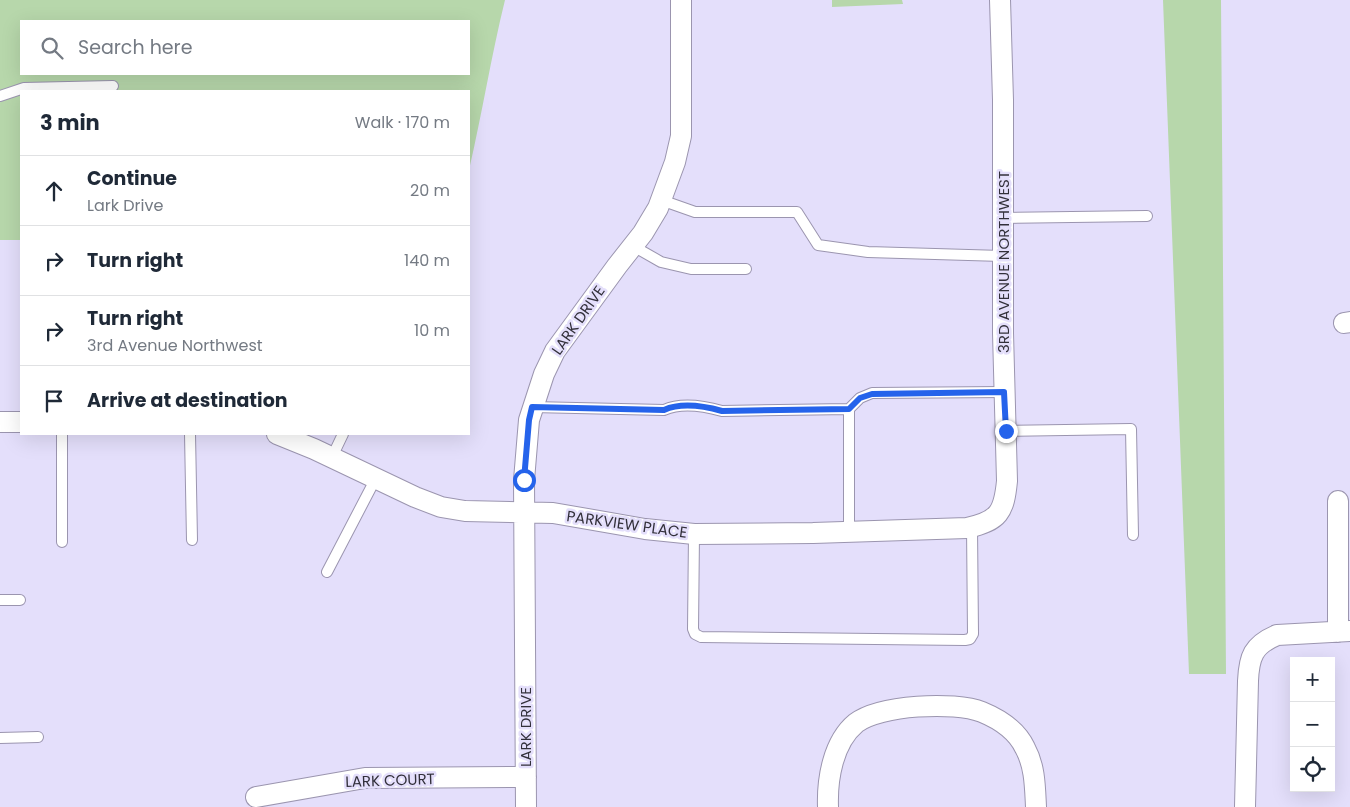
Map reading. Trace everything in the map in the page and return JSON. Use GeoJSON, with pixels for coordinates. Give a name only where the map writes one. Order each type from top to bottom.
{"type":"FeatureCollection","features":[{"type":"Feature","properties":{"kind":"street","name":"LARK DRIVE"},"geometry":{"type":"LineString","coordinates":[[526,807],[524,480],[529,420],[544,374],[555,351],[643,233],[658,208],[675,162],[680,136],[681,0]]}},
{"type":"Feature","properties":{"kind":"street","name":"3RD AVENUE NORTHWEST"},"geometry":{"type":"LineString","coordinates":[[991,520],[998,514],[1005,502],[1007,481],[1002,256],[1003,100],[1000,0]]}},
{"type":"Feature","properties":{"kind":"street"},"geometry":{"type":"LineString","coordinates":[[0,422],[20,422]]}},
{"type":"Feature","properties":{"kind":"street","name":"PARKVIEW PLACE"},"geometry":{"type":"LineString","coordinates":[[279,435],[441,507],[491,513],[553,513],[645,529],[694,534],[849,532],[972,527],[991,520]]}},
{"type":"Feature","properties":{"kind":"street"},"geometry":{"type":"LineString","coordinates":[[1245,807],[1249,664],[1252,655],[1258,646],[1277,635],[1344,632],[1338,501]]}},
{"type":"Feature","properties":{"kind":"street"},"geometry":{"type":"LineString","coordinates":[[828,807],[831,767],[840,742],[856,723],[900,708],[926,706],[956,706],[981,712],[1006,725],[1025,747],[1034,775],[1036,807]]}},
{"type":"Feature","properties":{"kind":"street","name":"LARK COURT"},"geometry":{"type":"LineString","coordinates":[[256,797],[365,778],[526,777]]}},
{"type":"Feature","properties":{"kind":"lane"},"geometry":{"type":"LineString","coordinates":[[0,96],[24,88],[113,86]]}},
{"type":"Feature","properties":{"kind":"lane"},"geometry":{"type":"LineString","coordinates":[[661,200],[695,212],[796,212],[818,245],[868,252],[1002,256]]}},
{"type":"Feature","properties":{"kind":"lane"},"geometry":{"type":"LineString","coordinates":[[1002,218],[1146,216]]}},
{"type":"Feature","properties":{"kind":"lane"},"geometry":{"type":"LineString","coordinates":[[633,246],[662,262],[691,269],[746,269]]}},
{"type":"Feature","properties":{"kind":"lane"},"geometry":{"type":"LineString","coordinates":[[532,407],[664,410],[673,406],[707,406],[722,411],[849,409],[860,398],[872,394],[1004,392]]}},
{"type":"Feature","properties":{"kind":"lane"},"geometry":{"type":"LineString","coordinates":[[849,409],[849,532]]}},
{"type":"Feature","properties":{"kind":"lane"},"geometry":{"type":"LineString","coordinates":[[1006,431],[1131,429],[1133,535]]}},
{"type":"Feature","properties":{"kind":"lane"},"geometry":{"type":"LineString","coordinates":[[62,435],[62,542]]}},
{"type":"Feature","properties":{"kind":"lane"},"geometry":{"type":"LineString","coordinates":[[190,435],[192,540]]}},
{"type":"Feature","properties":{"kind":"lane"},"geometry":{"type":"LineString","coordinates":[[332,457],[343,435]]}},
{"type":"Feature","properties":{"kind":"lane"},"geometry":{"type":"LineString","coordinates":[[327,572],[376,478]]}},
{"type":"Feature","properties":{"kind":"lane"},"geometry":{"type":"LineString","coordinates":[[694,534],[693,628],[695,634],[701,637],[964,640],[970,639],[973,634],[972,527]]}},
{"type":"Feature","properties":{"kind":"lane"},"geometry":{"type":"LineString","coordinates":[[0,600],[20,600]]}},
{"type":"Feature","properties":{"kind":"lane"},"geometry":{"type":"LineString","coordinates":[[0,738],[38,737]]}},
{"type":"Feature","properties":{"kind":"green space"},"geometry":{"type":"Polygon","coordinates":[[[0,0],[505,0],[470,165],[470,90],[20,90],[20,240],[0,240],[0,0]]]}},
{"type":"Feature","properties":{"kind":"green space"},"geometry":{"type":"Polygon","coordinates":[[[832,0],[902,0],[903,4],[832,7],[832,0]]]}},
{"type":"Feature","properties":{"kind":"green space"},"geometry":{"type":"Polygon","coordinates":[[[1163,0],[1221,0],[1226,674],[1189,674],[1163,0]]]}},
{"type":"Feature","properties":{"kind":"route"},"geometry":{"type":"LineString","coordinates":[[524,480],[529,420],[532,407],[664,410],[673,406],[707,406],[722,411],[849,409],[860,398],[872,394],[1004,392],[1006,431]]}}]}
